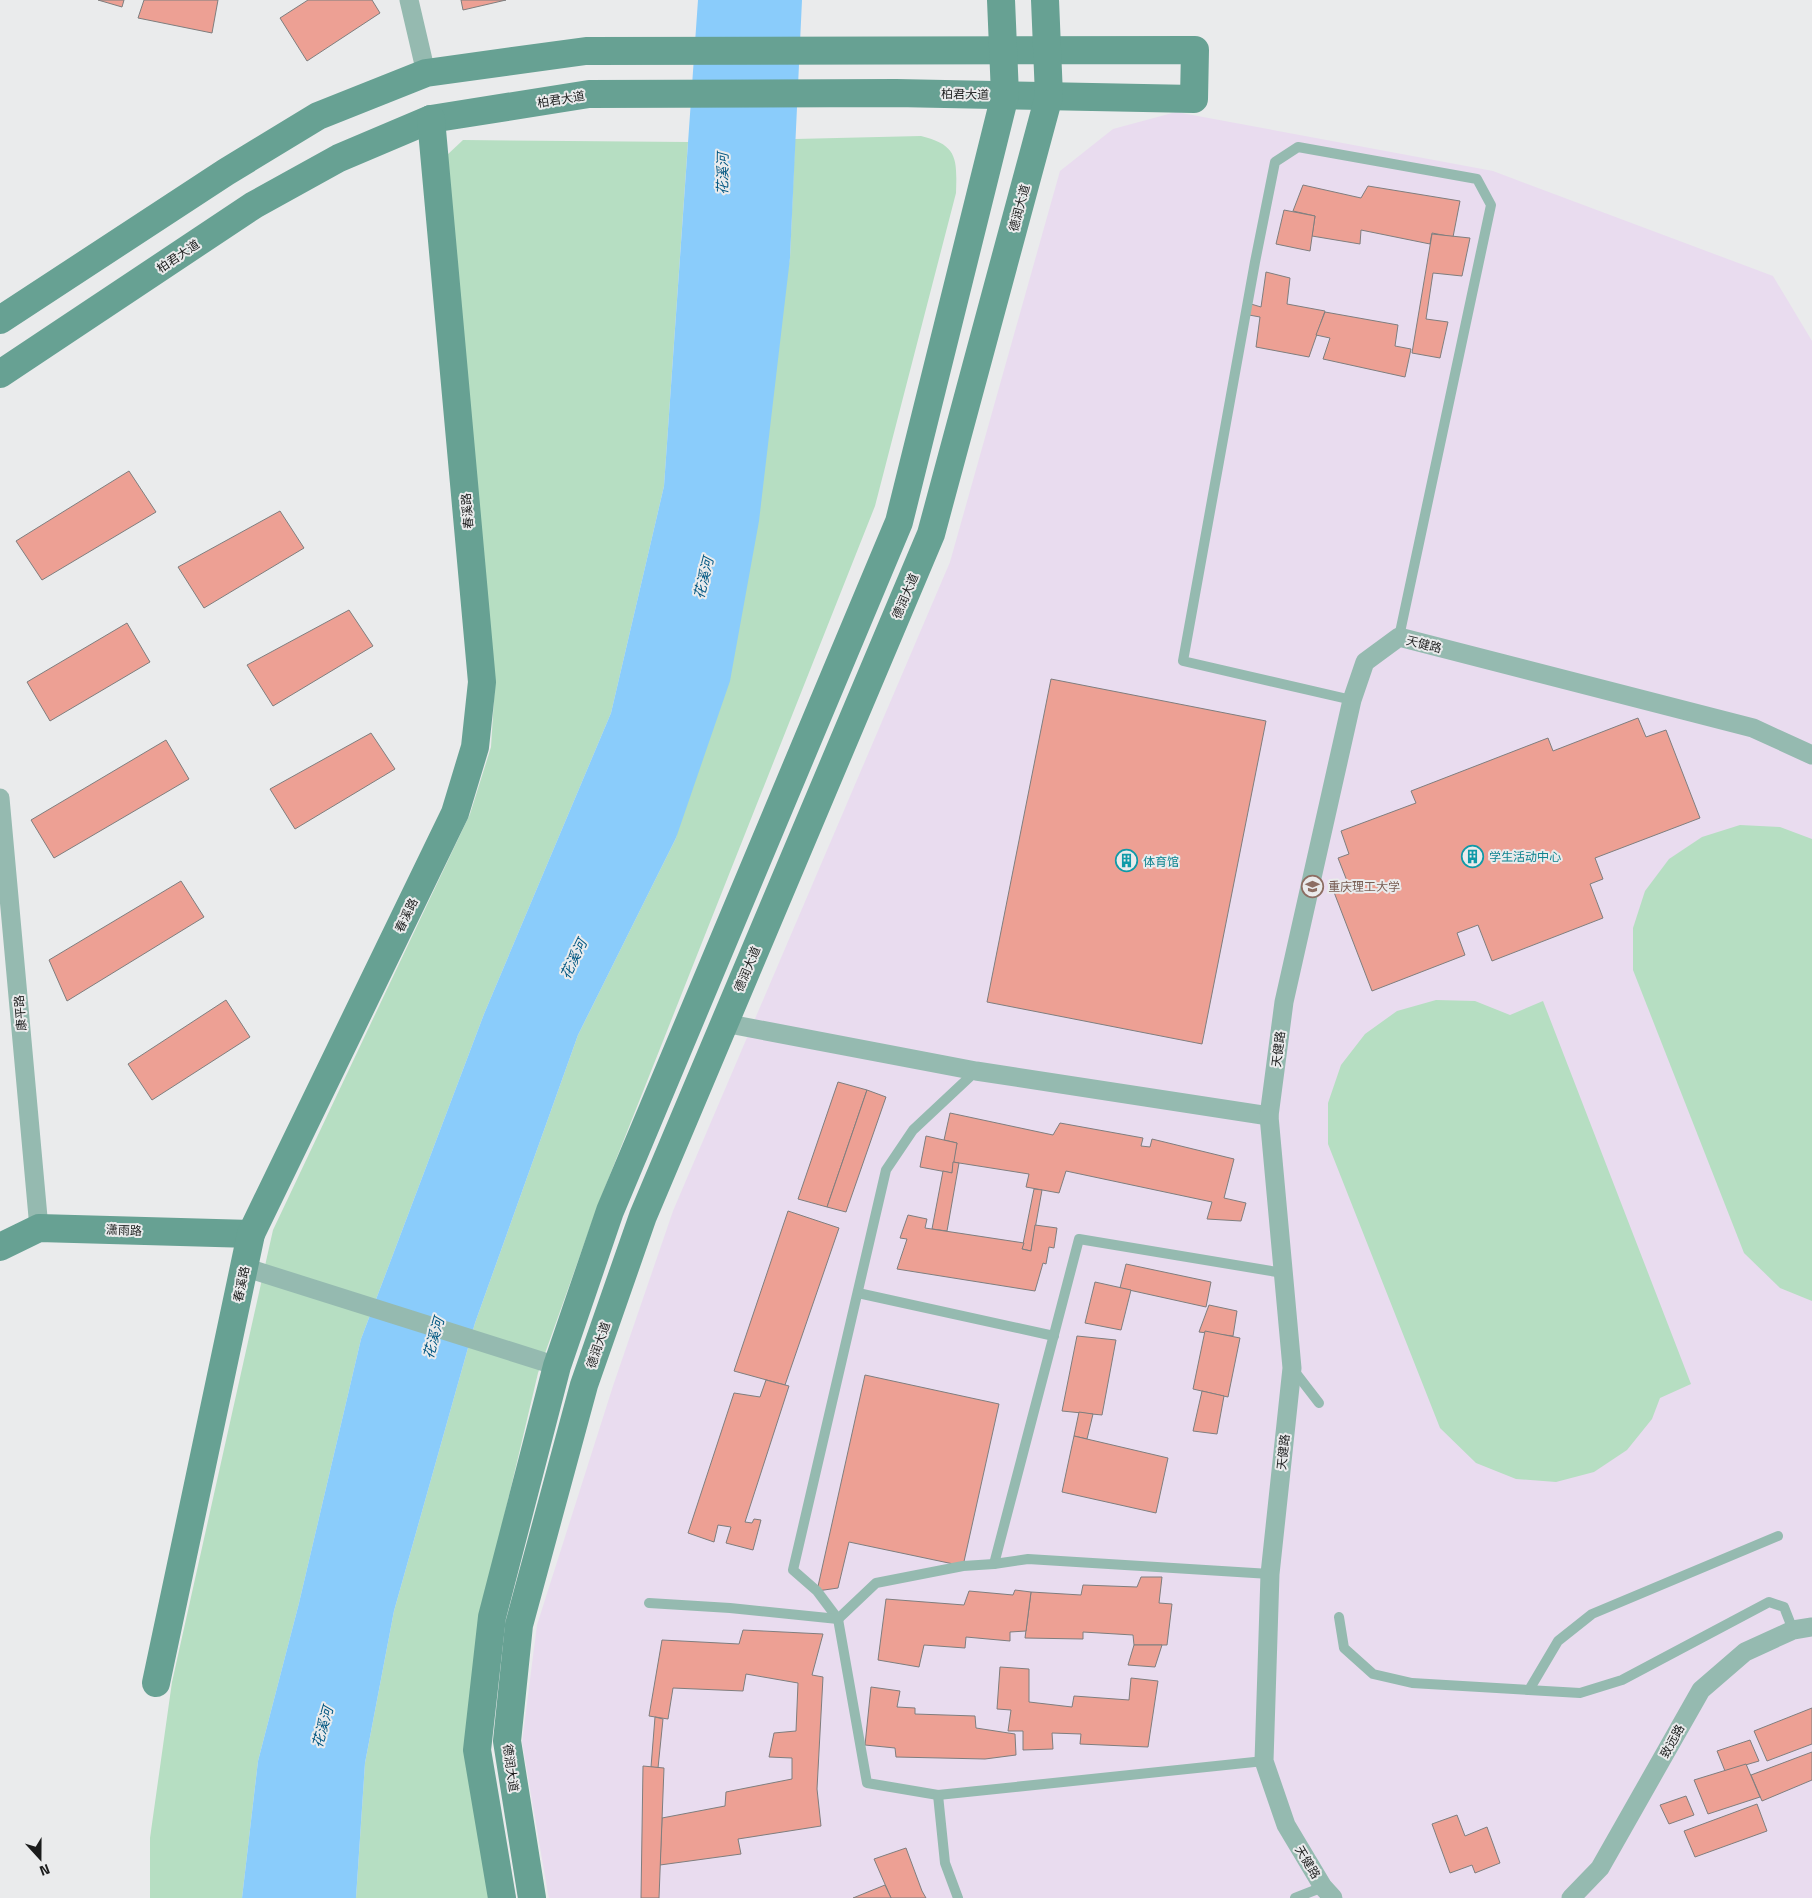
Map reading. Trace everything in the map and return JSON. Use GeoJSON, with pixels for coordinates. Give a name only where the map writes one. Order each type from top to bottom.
{"type":"FeatureCollection","features":[{"type":"Feature","properties":{"kind":"main road"},"geometry":{"type":"LineString","coordinates":[[502,1898],[477,1750],[492,1617],[557,1366],[610,1210],[899,522],[1005,95],[1001,0]]}},
{"type":"Feature","properties":{"kind":"main road","name":"德润大道"},"geometry":{"type":"LineString","coordinates":[[532,1898],[507,1741],[519,1625],[584,1384],[643,1216],[931,534],[1049,96],[1046,0]]}},
{"type":"Feature","properties":{"kind":"main road"},"geometry":{"type":"LineString","coordinates":[[0,320],[226,172],[318,116],[426,73],[586,51],[1047,50]]}},
{"type":"Feature","properties":{"kind":"main road","name":"柏君大道"},"geometry":{"type":"LineString","coordinates":[[0,374],[254,205],[339,158],[431,119],[589,94],[896,93],[1194,98],[1195,50],[1047,50]]}},
{"type":"Feature","properties":{"kind":"main road","name":"春溪路"},"geometry":{"type":"LineString","coordinates":[[156,1683],[251,1234],[455,813],[474,746],[482,682],[431,119]]}},
{"type":"Feature","properties":{"kind":"main road","name":"潇雨路"},"geometry":{"type":"LineString","coordinates":[[0,1246],[39,1228],[251,1234]]}},
{"type":"Feature","properties":{"kind":"street"},"geometry":{"type":"LineString","coordinates":[[409,0],[426,73]]}},
{"type":"Feature","properties":{"kind":"street","name":"天健路"},"geometry":{"type":"LineString","coordinates":[[1328,1892],[1286,1825],[1264,1761],[1270,1574],[1292,1368],[1269,1116],[1284,1002],[1352,700],[1365,662],[1399,637],[1753,728],[1812,755]]}},
{"type":"Feature","properties":{"kind":"street","name":"康平路"},"geometry":{"type":"LineString","coordinates":[[0,798],[39,1228]]}},
{"type":"Feature","properties":{"kind":"street"},"geometry":{"type":"LineString","coordinates":[[724,1023],[976,1071],[1269,1116]]}},
{"type":"Feature","properties":{"kind":"street"},"geometry":{"type":"LineString","coordinates":[[244,1267],[526,1358],[557,1366]]}},
{"type":"Feature","properties":{"kind":"street","name":"致远路"},"geometry":{"type":"LineString","coordinates":[[1571,1898],[1600,1868],[1701,1690],[1745,1652],[1792,1630],[1812,1628]]}},
{"type":"Feature","properties":{"kind":"lane"},"geometry":{"type":"LineString","coordinates":[[1352,700],[1183,661],[1255,262],[1275,162],[1298,147],[1477,179],[1491,205],[1399,637]]}},
{"type":"Feature","properties":{"kind":"lane"},"geometry":{"type":"LineString","coordinates":[[976,1071],[913,1130],[886,1170],[793,1570],[817,1591],[838,1618],[868,1783],[938,1795],[1264,1761]]}},
{"type":"Feature","properties":{"kind":"lane"},"geometry":{"type":"LineString","coordinates":[[994,1564],[1079,1240],[1283,1272]]}},
{"type":"Feature","properties":{"kind":"lane"},"geometry":{"type":"LineString","coordinates":[[858,1293],[1054,1336]]}},
{"type":"Feature","properties":{"kind":"lane"},"geometry":{"type":"LineString","coordinates":[[1292,1368],[1319,1403]]}},
{"type":"Feature","properties":{"kind":"lane"},"geometry":{"type":"LineString","coordinates":[[1529,1690],[1558,1641],[1592,1614],[1778,1536]]}},
{"type":"Feature","properties":{"kind":"lane"},"geometry":{"type":"LineString","coordinates":[[648,1603],[838,1618],[876,1583],[963,1566],[1028,1559],[1270,1574]]}},
{"type":"Feature","properties":{"kind":"lane"},"geometry":{"type":"LineString","coordinates":[[1339,1617],[1344,1648],[1373,1674],[1412,1683],[1580,1692],[1622,1680],[1769,1602],[1784,1607],[1792,1630]]}},
{"type":"Feature","properties":{"kind":"lane"},"geometry":{"type":"LineString","coordinates":[[938,1795],[945,1863],[958,1898]]}},
{"type":"Feature","properties":{"kind":"lane"},"geometry":{"type":"LineString","coordinates":[[1295,1898],[1328,1892]]}},
{"type":"Feature","properties":{"kind":"shaded area","name":"重庆理工大学"},"geometry":{"type":"Polygon","coordinates":[[[1176,112],[1493,171],[1773,276],[1812,341],[1812,1898],[549,1898],[522,1742],[537,1625],[613,1386],[673,1211],[950,562],[1060,171],[1113,129],[1176,112]]]}},
{"type":"Feature","properties":{"kind":"green space"},"geometry":{"type":"Polygon","coordinates":[[[921,136],[942,144],[953,155],[956,171],[956,193],[875,506],[598,1205],[538,1373],[486,1593],[491,1898],[356,1898],[365,1763],[394,1611],[475,1323],[578,1035],[676,838],[790,258],[795,139],[921,136]]]}},
{"type":"Feature","properties":{"kind":"green space"},"geometry":{"type":"Polygon","coordinates":[[[463,140],[688,142],[664,486],[611,713],[484,1014],[361,1339],[299,1603],[258,1761],[242,1898],[150,1898],[150,1838],[172,1682],[273,1230],[470,814],[491,747],[495,683],[446,156],[463,140]]]}},
{"type":"Feature","properties":{"kind":"green space"},"geometry":{"type":"Polygon","coordinates":[[[1740,825],[1780,827],[1812,839],[1812,1301],[1780,1288],[1744,1253],[1633,970],[1633,928],[1645,891],[1669,859],[1702,837],[1740,825]]]}},
{"type":"Feature","properties":{"kind":"green space"},"geometry":{"type":"Polygon","coordinates":[[[1436,1000],[1475,1001],[1510,1015],[1543,1001],[1691,1384],[1660,1398],[1652,1419],[1627,1450],[1594,1472],[1556,1482],[1516,1479],[1476,1463],[1440,1428],[1328,1144],[1328,1103],[1341,1065],[1365,1034],[1397,1011],[1436,1000]]]}},
{"type":"Feature","properties":{"kind":"water","name":"花溪河"},"geometry":{"type":"Polygon","coordinates":[[[698,0],[802,0],[790,258],[759,521],[730,681],[676,838],[578,1035],[475,1323],[394,1611],[365,1763],[356,1898],[242,1898],[258,1761],[299,1603],[361,1339],[484,1014],[611,713],[664,486],[698,0]]]}},
{"type":"Feature","properties":{"kind":"building"},"geometry":{"type":"Polygon","coordinates":[[[98,0],[124,0],[122,7],[98,0]]]}},
{"type":"Feature","properties":{"kind":"building"},"geometry":{"type":"Polygon","coordinates":[[[144,0],[218,0],[212,33],[138,18],[144,0]]]}},
{"type":"Feature","properties":{"kind":"building"},"geometry":{"type":"Polygon","coordinates":[[[308,0],[372,0],[380,13],[307,61],[280,18],[308,0]]]}},
{"type":"Feature","properties":{"kind":"building"},"geometry":{"type":"Polygon","coordinates":[[[461,0],[506,0],[463,10],[461,0]]]}},
{"type":"Feature","properties":{"kind":"building"},"geometry":{"type":"Polygon","coordinates":[[[1303,185],[1361,198],[1368,186],[1460,201],[1453,237],[1432,233],[1430,244],[1361,230],[1360,244],[1312,236],[1315,216],[1293,211],[1303,185]]]}},
{"type":"Feature","properties":{"kind":"building"},"geometry":{"type":"Polygon","coordinates":[[[1284,210],[1315,216],[1310,251],[1276,244],[1284,210]]]}},
{"type":"Feature","properties":{"kind":"building"},"geometry":{"type":"Polygon","coordinates":[[[1432,234],[1470,238],[1462,276],[1433,273],[1426,319],[1448,322],[1440,358],[1412,353],[1432,234]]]}},
{"type":"Feature","properties":{"kind":"building"},"geometry":{"type":"Polygon","coordinates":[[[1266,272],[1290,278],[1287,304],[1325,311],[1309,357],[1256,347],[1260,317],[1249,315],[1251,304],[1261,307],[1266,272]]]}},
{"type":"Feature","properties":{"kind":"building"},"geometry":{"type":"Polygon","coordinates":[[[1325,312],[1398,325],[1395,346],[1411,349],[1405,377],[1323,359],[1330,338],[1316,335],[1325,312]]]}},
{"type":"Feature","properties":{"kind":"building"},"geometry":{"type":"Polygon","coordinates":[[[129,471],[156,512],[42,580],[16,541],[129,471]]]}},
{"type":"Feature","properties":{"kind":"building"},"geometry":{"type":"Polygon","coordinates":[[[280,511],[304,548],[204,608],[178,567],[280,511]]]}},
{"type":"Feature","properties":{"kind":"building"},"geometry":{"type":"Polygon","coordinates":[[[349,610],[373,646],[273,706],[247,665],[349,610]]]}},
{"type":"Feature","properties":{"kind":"building"},"geometry":{"type":"Polygon","coordinates":[[[127,623],[150,662],[50,721],[27,682],[127,623]]]}},
{"type":"Feature","properties":{"kind":"building","name":"体育馆"},"geometry":{"type":"Polygon","coordinates":[[[1051,679],[1266,721],[1202,1044],[987,1002],[1051,679]]]}},
{"type":"Feature","properties":{"kind":"building","name":"学生活动中心"},"geometry":{"type":"Polygon","coordinates":[[[1638,718],[1646,737],[1666,730],[1700,818],[1595,858],[1603,879],[1590,884],[1603,918],[1492,961],[1478,925],[1457,933],[1465,955],[1372,991],[1332,887],[1347,881],[1338,858],[1349,854],[1341,831],[1416,803],[1411,791],[1548,738],[1553,751],[1638,718]]]}},
{"type":"Feature","properties":{"kind":"building"},"geometry":{"type":"Polygon","coordinates":[[[371,733],[395,769],[295,829],[270,789],[371,733]]]}},
{"type":"Feature","properties":{"kind":"building"},"geometry":{"type":"Polygon","coordinates":[[[166,740],[189,779],[54,858],[31,820],[166,740]]]}},
{"type":"Feature","properties":{"kind":"building"},"geometry":{"type":"Polygon","coordinates":[[[181,881],[204,917],[67,1001],[49,960],[181,881]]]}},
{"type":"Feature","properties":{"kind":"building"},"geometry":{"type":"Polygon","coordinates":[[[226,1000],[250,1037],[152,1100],[128,1064],[226,1000]]]}},
{"type":"Feature","properties":{"kind":"building"},"geometry":{"type":"Polygon","coordinates":[[[838,1082],[867,1090],[827,1207],[798,1199],[838,1082]]]}},
{"type":"Feature","properties":{"kind":"building"},"geometry":{"type":"Polygon","coordinates":[[[867,1090],[886,1097],[846,1212],[827,1207],[867,1090]]]}},
{"type":"Feature","properties":{"kind":"building"},"geometry":{"type":"Polygon","coordinates":[[[950,1113],[1053,1135],[1060,1123],[1143,1138],[1141,1146],[1150,1147],[1152,1139],[1234,1159],[1224,1198],[1246,1203],[1241,1221],[1207,1219],[1212,1202],[1066,1171],[1059,1193],[1026,1187],[1029,1174],[953,1162],[957,1143],[944,1140],[950,1113]]]}},
{"type":"Feature","properties":{"kind":"building"},"geometry":{"type":"Polygon","coordinates":[[[926,1136],[957,1143],[952,1173],[920,1167],[926,1136]]]}},
{"type":"Feature","properties":{"kind":"building"},"geometry":{"type":"Polygon","coordinates":[[[953,1162],[959,1163],[947,1231],[932,1229],[943,1171],[952,1173],[953,1162]]]}},
{"type":"Feature","properties":{"kind":"building"},"geometry":{"type":"Polygon","coordinates":[[[1034,1189],[1042,1190],[1031,1251],[1022,1249],[1034,1189]]]}},
{"type":"Feature","properties":{"kind":"building"},"geometry":{"type":"Polygon","coordinates":[[[788,1211],[839,1228],[785,1385],[734,1371],[788,1211]]]}},
{"type":"Feature","properties":{"kind":"building"},"geometry":{"type":"Polygon","coordinates":[[[908,1215],[927,1219],[925,1228],[1024,1243],[1022,1249],[1031,1251],[1035,1225],[1057,1228],[1054,1248],[1049,1247],[1046,1264],[1043,1263],[1035,1291],[897,1269],[907,1239],[900,1238],[908,1215]]]}},
{"type":"Feature","properties":{"kind":"building"},"geometry":{"type":"Polygon","coordinates":[[[1126,1264],[1211,1282],[1206,1307],[1120,1288],[1126,1264]]]}},
{"type":"Feature","properties":{"kind":"building"},"geometry":{"type":"Polygon","coordinates":[[[1095,1282],[1131,1290],[1121,1330],[1085,1323],[1095,1282]]]}},
{"type":"Feature","properties":{"kind":"building"},"geometry":{"type":"Polygon","coordinates":[[[1209,1305],[1237,1311],[1233,1336],[1199,1332],[1209,1305]]]}},
{"type":"Feature","properties":{"kind":"building"},"geometry":{"type":"Polygon","coordinates":[[[1205,1331],[1240,1338],[1228,1397],[1193,1389],[1205,1331]]]}},
{"type":"Feature","properties":{"kind":"building"},"geometry":{"type":"Polygon","coordinates":[[[1077,1336],[1116,1340],[1102,1415],[1062,1411],[1077,1336]]]}},
{"type":"Feature","properties":{"kind":"building"},"geometry":{"type":"Polygon","coordinates":[[[865,1375],[999,1404],[963,1566],[849,1542],[838,1588],[817,1591],[865,1375]]]}},
{"type":"Feature","properties":{"kind":"building"},"geometry":{"type":"Polygon","coordinates":[[[766,1380],[789,1386],[745,1522],[752,1523],[754,1519],[761,1520],[753,1550],[726,1543],[731,1527],[718,1525],[714,1542],[688,1533],[734,1393],[760,1397],[766,1380]]]}},
{"type":"Feature","properties":{"kind":"building"},"geometry":{"type":"Polygon","coordinates":[[[1202,1391],[1224,1396],[1217,1434],[1193,1431],[1202,1391]]]}},
{"type":"Feature","properties":{"kind":"building"},"geometry":{"type":"Polygon","coordinates":[[[1079,1412],[1093,1414],[1087,1439],[1074,1436],[1079,1412]]]}},
{"type":"Feature","properties":{"kind":"building"},"geometry":{"type":"Polygon","coordinates":[[[1074,1436],[1168,1458],[1156,1513],[1062,1492],[1074,1436]]]}},
{"type":"Feature","properties":{"kind":"building"},"geometry":{"type":"Polygon","coordinates":[[[1141,1577],[1162,1577],[1159,1603],[1172,1604],[1167,1645],[1134,1645],[1133,1635],[1083,1632],[1083,1639],[1025,1638],[1031,1592],[1081,1595],[1083,1585],[1137,1587],[1141,1577]]]}},
{"type":"Feature","properties":{"kind":"building"},"geometry":{"type":"Polygon","coordinates":[[[1015,1590],[1031,1592],[1026,1631],[1010,1632],[1010,1641],[966,1637],[965,1648],[924,1645],[919,1667],[878,1660],[886,1599],[964,1605],[969,1591],[1013,1595],[1015,1590]]]}},
{"type":"Feature","properties":{"kind":"building"},"geometry":{"type":"Polygon","coordinates":[[[743,1630],[823,1634],[812,1675],[823,1677],[817,1789],[821,1826],[738,1839],[741,1854],[660,1865],[662,1818],[725,1806],[726,1792],[792,1779],[792,1758],[769,1757],[774,1733],[796,1731],[798,1683],[746,1674],[743,1691],[673,1688],[668,1719],[649,1716],[662,1640],[739,1644],[743,1630]]]}},
{"type":"Feature","properties":{"kind":"building"},"geometry":{"type":"Polygon","coordinates":[[[1134,1645],[1162,1645],[1155,1667],[1128,1665],[1134,1645]]]}},
{"type":"Feature","properties":{"kind":"building"},"geometry":{"type":"Polygon","coordinates":[[[1000,1667],[1029,1669],[1029,1702],[1072,1707],[1074,1696],[1129,1700],[1131,1678],[1158,1681],[1148,1747],[1080,1744],[1081,1734],[1052,1733],[1053,1749],[1023,1750],[1023,1731],[1008,1731],[1011,1710],[997,1709],[1000,1667]]]}},
{"type":"Feature","properties":{"kind":"building"},"geometry":{"type":"Polygon","coordinates":[[[871,1687],[900,1691],[897,1707],[915,1708],[915,1714],[975,1716],[976,1728],[1015,1734],[1016,1755],[985,1759],[896,1757],[895,1748],[865,1745],[871,1687]]]}},
{"type":"Feature","properties":{"kind":"building"},"geometry":{"type":"Polygon","coordinates":[[[1812,1708],[1812,1744],[1767,1761],[1754,1731],[1812,1708]]]}},
{"type":"Feature","properties":{"kind":"building"},"geometry":{"type":"Polygon","coordinates":[[[655,1717],[663,1719],[658,1768],[651,1767],[655,1717]]]}},
{"type":"Feature","properties":{"kind":"building"},"geometry":{"type":"Polygon","coordinates":[[[1750,1740],[1759,1761],[1725,1771],[1717,1751],[1750,1740]]]}},
{"type":"Feature","properties":{"kind":"building"},"geometry":{"type":"Polygon","coordinates":[[[1812,1752],[1812,1780],[1762,1801],[1751,1775],[1812,1752]]]}},
{"type":"Feature","properties":{"kind":"building"},"geometry":{"type":"Polygon","coordinates":[[[1746,1764],[1760,1797],[1708,1814],[1694,1780],[1746,1764]]]}},
{"type":"Feature","properties":{"kind":"building"},"geometry":{"type":"Polygon","coordinates":[[[643,1766],[664,1768],[659,1898],[641,1898],[643,1766]]]}},
{"type":"Feature","properties":{"kind":"building"},"geometry":{"type":"Polygon","coordinates":[[[1686,1796],[1694,1815],[1669,1824],[1660,1805],[1686,1796]]]}},
{"type":"Feature","properties":{"kind":"building"},"geometry":{"type":"Polygon","coordinates":[[[1757,1804],[1767,1831],[1695,1857],[1684,1831],[1757,1804]]]}},
{"type":"Feature","properties":{"kind":"building"},"geometry":{"type":"Polygon","coordinates":[[[1457,1815],[1465,1836],[1487,1827],[1500,1863],[1475,1873],[1472,1865],[1450,1873],[1432,1824],[1457,1815]]]}},
{"type":"Feature","properties":{"kind":"building"},"geometry":{"type":"Polygon","coordinates":[[[906,1848],[926,1898],[891,1898],[874,1859],[906,1848]]]}},
{"type":"Feature","properties":{"kind":"building"},"geometry":{"type":"Polygon","coordinates":[[[885,1885],[891,1898],[853,1898],[885,1885]]]}},
{"type":"Feature","properties":{"kind":"place","name":"学生活动中心"},"geometry":{"type":"Point","coordinates":[1473,856]}},
{"type":"Feature","properties":{"kind":"place","name":"体育馆"},"geometry":{"type":"Point","coordinates":[1127,861]}},
{"type":"Feature","properties":{"kind":"place","name":"重庆理工大学"},"geometry":{"type":"Point","coordinates":[1312,886]}}]}
